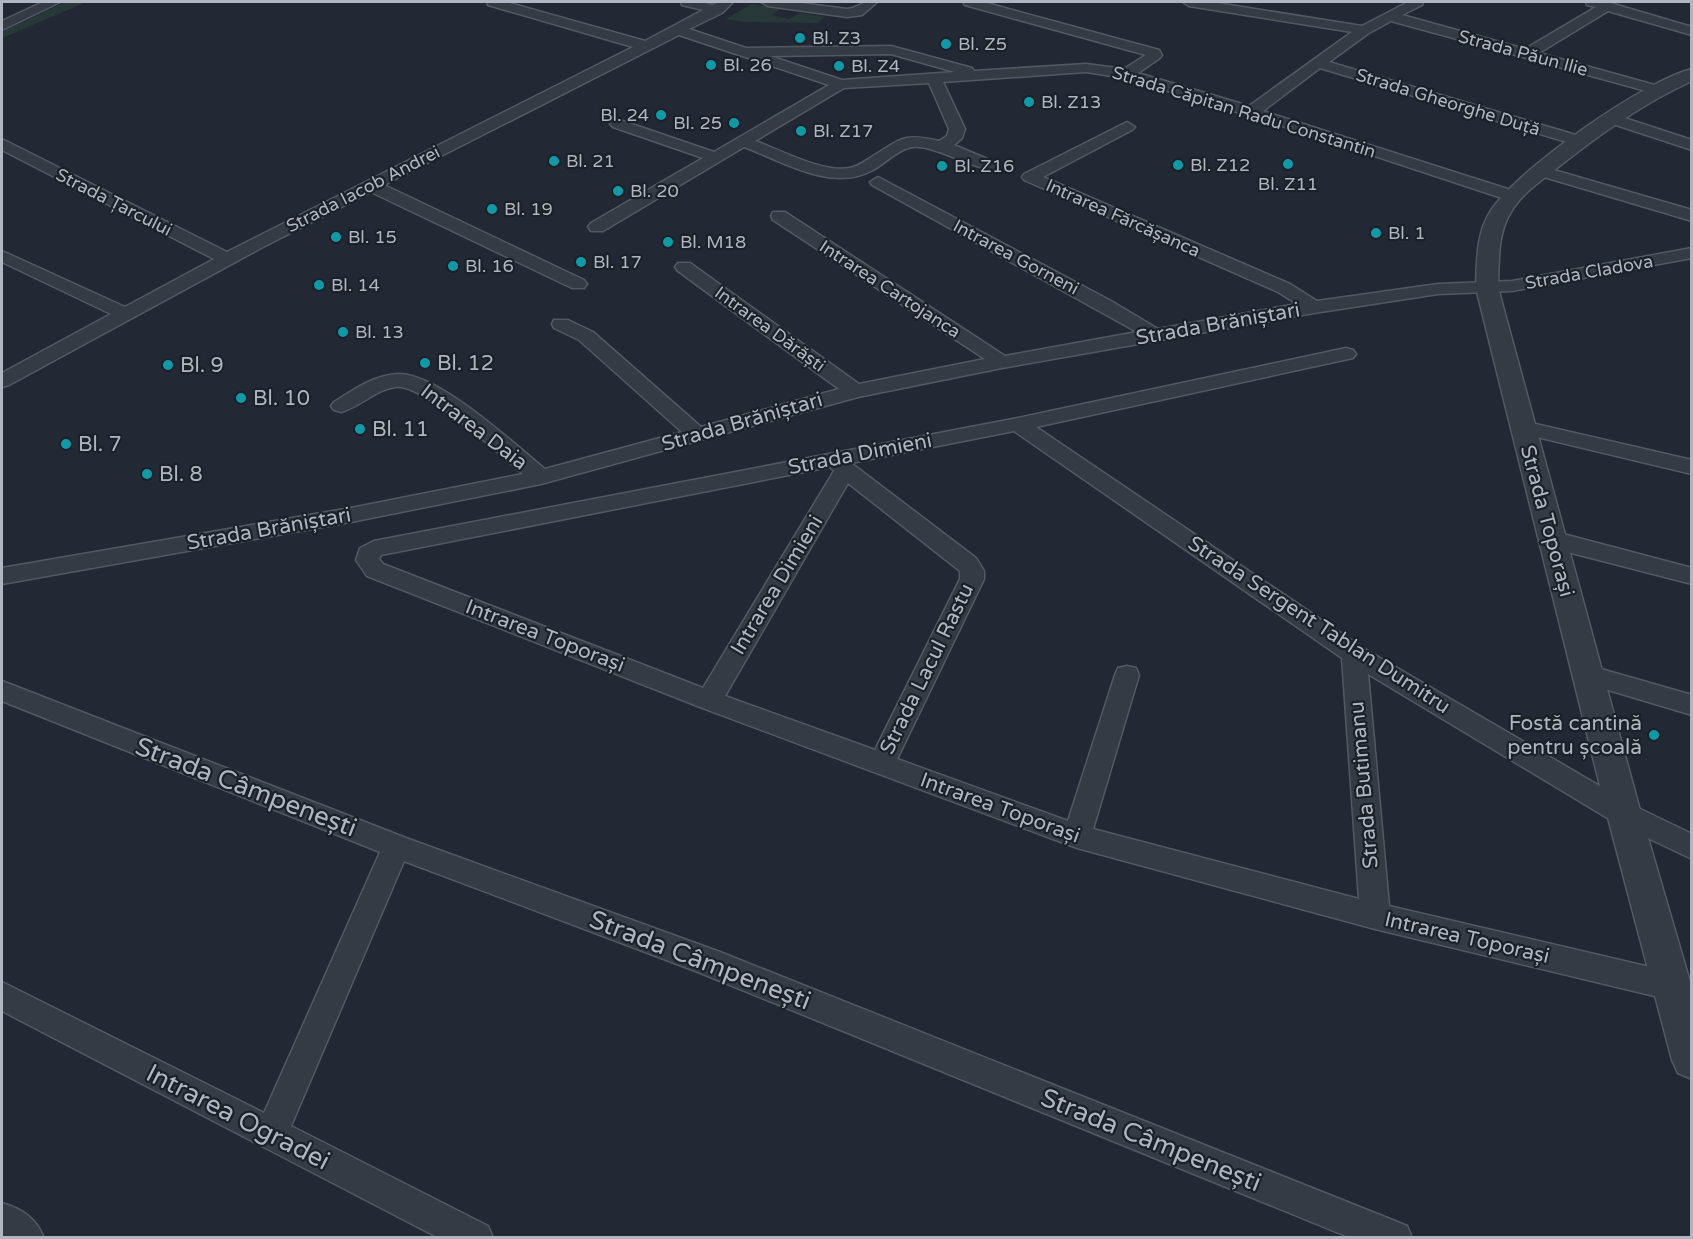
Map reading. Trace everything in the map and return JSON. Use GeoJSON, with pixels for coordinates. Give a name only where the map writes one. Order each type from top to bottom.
{"type":"FeatureCollection","features":[{"type":"Feature","properties":{"kind":"street"},"geometry":{"type":"LineString","coordinates":[[2,26],[53,2]]}},
{"type":"Feature","properties":{"kind":"street"},"geometry":{"type":"LineString","coordinates":[[493,2],[645,46]]}},
{"type":"Feature","properties":{"kind":"street"},"geometry":{"type":"LineString","coordinates":[[687,2],[722,6]]}},
{"type":"Feature","properties":{"kind":"street"},"geometry":{"type":"LineString","coordinates":[[768,2],[847,13],[857,12],[870,2]]}},
{"type":"Feature","properties":{"kind":"street"},"geometry":{"type":"LineString","coordinates":[[970,2],[1154,53],[1155,55],[1127,74]]}},
{"type":"Feature","properties":{"kind":"street"},"geometry":{"type":"LineString","coordinates":[[1189,2],[1364,30]]}},
{"type":"Feature","properties":{"kind":"street"},"geometry":{"type":"LineString","coordinates":[[1251,112],[1364,30],[1417,2]]}},
{"type":"Feature","properties":{"kind":"street"},"geometry":{"type":"LineString","coordinates":[[1592,2],[1692,31]]}},
{"type":"Feature","properties":{"kind":"street","name":"Strada Iacob Andrei"},"geometry":{"type":"LineString","coordinates":[[2,381],[227,259],[722,6]]}},
{"type":"Feature","properties":{"kind":"street"},"geometry":{"type":"LineString","coordinates":[[1527,54],[1607,6]]}},
{"type":"Feature","properties":{"kind":"street"},"geometry":{"type":"LineString","coordinates":[[2,12],[21,17]]}},
{"type":"Feature","properties":{"kind":"street","name":"Strada Păun Ilie"},"geometry":{"type":"LineString","coordinates":[[1389,16],[1657,90]]}},
{"type":"Feature","properties":{"kind":"street"},"geometry":{"type":"LineString","coordinates":[[678,30],[841,84]]}},
{"type":"Feature","properties":{"kind":"street"},"geometry":{"type":"LineString","coordinates":[[744,52],[891,50],[916,55],[979,75]]}},
{"type":"Feature","properties":{"kind":"street","name":"Strada Gheorghe Duță"},"geometry":{"type":"LineString","coordinates":[[1317,63],[1580,141]]}},
{"type":"Feature","properties":{"kind":"street","name":"Strada Căpitan Radu Constantin"},"geometry":{"type":"LineString","coordinates":[[597,227],[841,84],[1086,68],[1127,74],[1511,196]]}},
{"type":"Feature","properties":{"kind":"street","name":"Strada Toporași"},"geometry":{"type":"LineString","coordinates":[[1690,75],[1657,90],[1612,119],[1540,171],[1511,196],[1498,214],[1493,229],[1486,288],[1624,814],[1692,1060]]}},
{"type":"Feature","properties":{"kind":"street"},"geometry":{"type":"LineString","coordinates":[[934,78],[957,129],[954,138],[940,147]]}},
{"type":"Feature","properties":{"kind":"street"},"geometry":{"type":"LineString","coordinates":[[1612,119],[1692,145]]}},
{"type":"Feature","properties":{"kind":"street"},"geometry":{"type":"LineString","coordinates":[[618,124],[651,136],[666,138],[716,158]]}},
{"type":"Feature","properties":{"kind":"street","name":"Intrarea Fărcășanca"},"geometry":{"type":"LineString","coordinates":[[1127,127],[1030,177],[1284,288],[1314,307]]}},
{"type":"Feature","properties":{"kind":"street"},"geometry":{"type":"LineString","coordinates":[[744,141],[838,174],[859,171],[905,142],[923,142],[991,166]]}},
{"type":"Feature","properties":{"kind":"street","name":"Strada Țarcului"},"geometry":{"type":"LineString","coordinates":[[2,144],[227,259]]}},
{"type":"Feature","properties":{"kind":"street"},"geometry":{"type":"LineString","coordinates":[[1540,171],[1692,216]]}},
{"type":"Feature","properties":{"kind":"street","name":"Intrarea Gorneni"},"geometry":{"type":"LineString","coordinates":[[878,182],[1153,334]]}},
{"type":"Feature","properties":{"kind":"street"},"geometry":{"type":"LineString","coordinates":[[370,185],[578,284]]}},
{"type":"Feature","properties":{"kind":"street","name":"Intrarea Cartojanca"},"geometry":{"type":"LineString","coordinates":[[779,216],[1002,362]]}},
{"type":"Feature","properties":{"kind":"street","name":"Strada Cladova"},"geometry":{"type":"LineString","coordinates":[[1486,288],[1512,286],[1692,253]]}},
{"type":"Feature","properties":{"kind":"street"},"geometry":{"type":"LineString","coordinates":[[2,256],[125,314]]}},
{"type":"Feature","properties":{"kind":"street","name":"Intrarea Dărăști"},"geometry":{"type":"LineString","coordinates":[[684,267],[855,391]]}},
{"type":"Feature","properties":{"kind":"street","name":"Strada Brăniștari"},"geometry":{"type":"LineString","coordinates":[[2,576],[356,514],[541,477],[855,391],[1002,362],[1314,307],[1438,289],[1486,288]]}},
{"type":"Feature","properties":{"kind":"street"},"geometry":{"type":"LineString","coordinates":[[561,324],[586,336],[697,435]]}},
{"type":"Feature","properties":{"kind":"street","name":"Strada Dimieni"},"geometry":{"type":"LineString","coordinates":[[374,549],[840,464],[1346,354]]}},
{"type":"Feature","properties":{"kind":"street","name":"Intrarea Daia"},"geometry":{"type":"LineString","coordinates":[[341,406],[375,386],[387,382],[410,381],[449,404],[541,477]]}},
{"type":"Feature","properties":{"kind":"street","name":"Strada Sergent Tablan Dumitru"},"geometry":{"type":"LineString","coordinates":[[1018,424],[1354,654],[1624,814],[1692,847]]}},
{"type":"Feature","properties":{"kind":"street"},"geometry":{"type":"LineString","coordinates":[[1523,427],[1692,467]]}},
{"type":"Feature","properties":{"kind":"street","name":"Intrarea Dimieni"},"geometry":{"type":"LineString","coordinates":[[708,700],[840,464]]}},
{"type":"Feature","properties":{"kind":"street","name":"Strada Lacul Rastu"},"geometry":{"type":"LineString","coordinates":[[840,464],[968,564],[972,571],[972,579],[881,765]]}},
{"type":"Feature","properties":{"kind":"street"},"geometry":{"type":"LineString","coordinates":[[1552,539],[1692,576]]}},
{"type":"Feature","properties":{"kind":"street","name":"Intrarea Toporași"},"geometry":{"type":"LineString","coordinates":[[374,549],[368,554],[367,560],[375,570],[708,700],[1077,836],[1375,916],[1671,986]]}},
{"type":"Feature","properties":{"kind":"street","name":"Strada Butimanu"},"geometry":{"type":"LineString","coordinates":[[1354,654],[1375,916]]}},
{"type":"Feature","properties":{"kind":"street"},"geometry":{"type":"LineString","coordinates":[[1587,674],[1692,705]]}},
{"type":"Feature","properties":{"kind":"street"},"geometry":{"type":"LineString","coordinates":[[1077,836],[1127,675]]}},
{"type":"Feature","properties":{"kind":"street","name":"Strada Câmpenești"},"geometry":{"type":"LineString","coordinates":[[2,691],[396,846],[709,962],[1395,1238]]}},
{"type":"Feature","properties":{"kind":"street"},"geometry":{"type":"LineString","coordinates":[[271,1134],[396,846]]}},
{"type":"Feature","properties":{"kind":"street","name":"Intrarea Ogradei"},"geometry":{"type":"LineString","coordinates":[[2,996],[476,1238]]}},
{"type":"Feature","properties":{"kind":"street"},"geometry":{"type":"LineString","coordinates":[[2,1220],[11,1223],[27,1238]]}},
{"type":"Feature","properties":{"kind":"shaded area"},"geometry":{"type":"Polygon","coordinates":[[[65,2],[86,2],[2,38],[2,32],[65,2]]]}},
{"type":"Feature","properties":{"kind":"shaded area"},"geometry":{"type":"Polygon","coordinates":[[[752,4],[780,9],[772,15],[789,19],[800,13],[825,17],[818,23],[744,22],[726,19],[752,4]]]}},
{"type":"Feature","properties":{"kind":"place","name":"Bl. Z3"},"geometry":{"type":"Point","coordinates":[800,38]}},
{"type":"Feature","properties":{"kind":"place","name":"Bl. Z5"},"geometry":{"type":"Point","coordinates":[946,44]}},
{"type":"Feature","properties":{"kind":"place","name":"Bl. 26"},"geometry":{"type":"Point","coordinates":[711,65]}},
{"type":"Feature","properties":{"kind":"place","name":"Bl. Z4"},"geometry":{"type":"Point","coordinates":[839,66]}},
{"type":"Feature","properties":{"kind":"place","name":"Bl. Z13"},"geometry":{"type":"Point","coordinates":[1029,102]}},
{"type":"Feature","properties":{"kind":"place","name":"Bl. 24"},"geometry":{"type":"Point","coordinates":[661,115]}},
{"type":"Feature","properties":{"kind":"place","name":"Bl. 25"},"geometry":{"type":"Point","coordinates":[734,123]}},
{"type":"Feature","properties":{"kind":"place","name":"Bl. Z17"},"geometry":{"type":"Point","coordinates":[801,131]}},
{"type":"Feature","properties":{"kind":"place","name":"Bl. 21"},"geometry":{"type":"Point","coordinates":[554,161]}},
{"type":"Feature","properties":{"kind":"place","name":"Bl. Z11"},"geometry":{"type":"Point","coordinates":[1288,164]}},
{"type":"Feature","properties":{"kind":"place","name":"Bl. Z12"},"geometry":{"type":"Point","coordinates":[1178,165]}},
{"type":"Feature","properties":{"kind":"place","name":"Bl. Z16"},"geometry":{"type":"Point","coordinates":[942,166]}},
{"type":"Feature","properties":{"kind":"place","name":"Bl. 20"},"geometry":{"type":"Point","coordinates":[618,191]}},
{"type":"Feature","properties":{"kind":"place","name":"Bl. 19"},"geometry":{"type":"Point","coordinates":[492,209]}},
{"type":"Feature","properties":{"kind":"place","name":"Bl. 1"},"geometry":{"type":"Point","coordinates":[1376,233]}},
{"type":"Feature","properties":{"kind":"place","name":"Bl. 15"},"geometry":{"type":"Point","coordinates":[336,237]}},
{"type":"Feature","properties":{"kind":"place","name":"Bl. M18"},"geometry":{"type":"Point","coordinates":[668,242]}},
{"type":"Feature","properties":{"kind":"place","name":"Bl. 17"},"geometry":{"type":"Point","coordinates":[581,262]}},
{"type":"Feature","properties":{"kind":"place","name":"Bl. 16"},"geometry":{"type":"Point","coordinates":[453,266]}},
{"type":"Feature","properties":{"kind":"place","name":"Bl. 14"},"geometry":{"type":"Point","coordinates":[319,285]}},
{"type":"Feature","properties":{"kind":"place","name":"Bl. 13"},"geometry":{"type":"Point","coordinates":[343,332]}},
{"type":"Feature","properties":{"kind":"place","name":"Bl. 12"},"geometry":{"type":"Point","coordinates":[425,363]}},
{"type":"Feature","properties":{"kind":"place","name":"Bl. 9"},"geometry":{"type":"Point","coordinates":[168,365]}},
{"type":"Feature","properties":{"kind":"place","name":"Bl. 10"},"geometry":{"type":"Point","coordinates":[241,398]}},
{"type":"Feature","properties":{"kind":"place","name":"Bl. 11"},"geometry":{"type":"Point","coordinates":[360,429]}},
{"type":"Feature","properties":{"kind":"place","name":"Bl. 7"},"geometry":{"type":"Point","coordinates":[66,444]}},
{"type":"Feature","properties":{"kind":"place","name":"Bl. 8"},"geometry":{"type":"Point","coordinates":[147,474]}},
{"type":"Feature","properties":{"kind":"place","name":"Fostă cantină pentru școală"},"geometry":{"type":"Point","coordinates":[1654,735]}}]}
